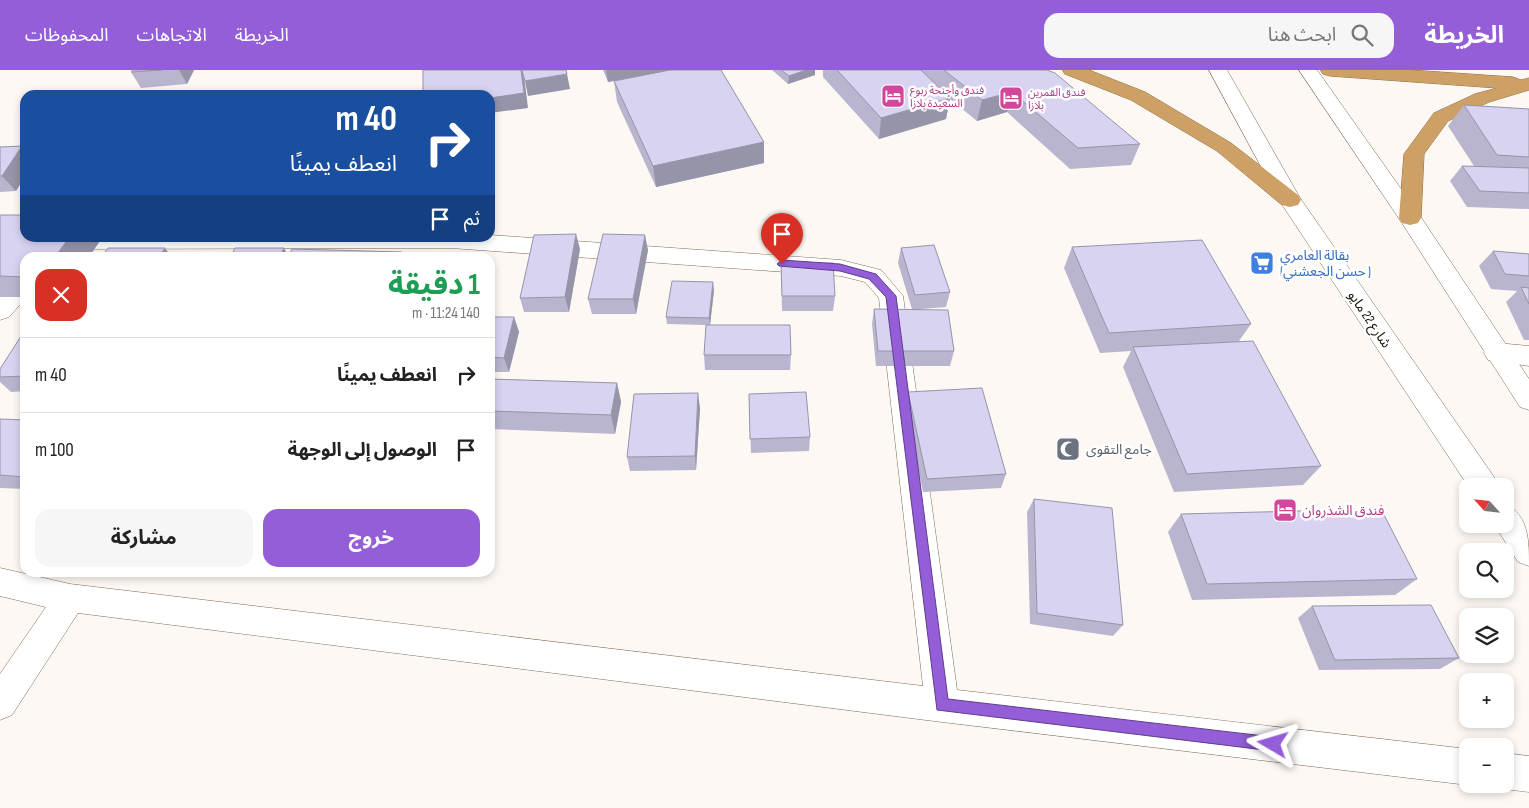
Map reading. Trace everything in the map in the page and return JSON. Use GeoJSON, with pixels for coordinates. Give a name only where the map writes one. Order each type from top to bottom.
{"type":"FeatureCollection","features":[{"type":"Feature","properties":{"kind":"highway"},"geometry":{"type":"LineString","coordinates":[[1072,70],[1138,96],[1224,147],[1290,200]]}},
{"type":"Feature","properties":{"kind":"highway"},"geometry":{"type":"LineString","coordinates":[[1330,70],[1529,84]]}},
{"type":"Feature","properties":{"kind":"highway"},"geometry":{"type":"LineString","coordinates":[[1410,218],[1414,154],[1440,117],[1482,98],[1529,84]]}},
{"type":"Feature","properties":{"kind":"street","name":"شارع 22 مايو"},"geometry":{"type":"LineString","coordinates":[[1218,70],[1290,200],[1479,478]]}},
{"type":"Feature","properties":{"kind":"street"},"geometry":{"type":"LineString","coordinates":[[1308,70],[1410,218],[1529,400]]}},
{"type":"Feature","properties":{"kind":"street"},"geometry":{"type":"LineString","coordinates":[[60,245],[295,242]]}},
{"type":"Feature","properties":{"kind":"street"},"geometry":{"type":"LineString","coordinates":[[479,242],[840,268],[873,276],[891,296],[942,705]]}},
{"type":"Feature","properties":{"kind":"street"},"geometry":{"type":"LineString","coordinates":[[0,311],[20,289]]}},
{"type":"Feature","properties":{"kind":"street"},"geometry":{"type":"LineString","coordinates":[[1497,353],[1529,356]]}},
{"type":"Feature","properties":{"kind":"street"},"geometry":{"type":"LineString","coordinates":[[1514,531],[1529,553]]}},
{"type":"Feature","properties":{"kind":"street"},"geometry":{"type":"LineString","coordinates":[[0,582],[70,598],[942,705],[1459,766]]}},
{"type":"Feature","properties":{"kind":"street"},"geometry":{"type":"LineString","coordinates":[[0,703],[70,598]]}},
{"type":"Feature","properties":{"kind":"street"},"geometry":{"type":"LineString","coordinates":[[1514,772],[1529,774]]}},
{"type":"Feature","properties":{"kind":"building"},"geometry":{"type":"Polygon","coordinates":[[[133,70],[162,70],[131,72],[133,70]]]}},
{"type":"Feature","properties":{"kind":"building"},"geometry":{"type":"Polygon","coordinates":[[[423,70],[521,70],[524,93],[495,97],[495,90],[423,90],[423,70]]]}},
{"type":"Feature","properties":{"kind":"building"},"geometry":{"type":"Polygon","coordinates":[[[522,70],[566,70],[567,74],[525,81],[522,70]]]}},
{"type":"Feature","properties":{"kind":"building"},"geometry":{"type":"Polygon","coordinates":[[[670,70],[721,70],[764,142],[653,166],[614,81],[670,70]]]}},
{"type":"Feature","properties":{"kind":"building"},"geometry":{"type":"Polygon","coordinates":[[[781,70],[806,70],[789,76],[781,70]]]}},
{"type":"Feature","properties":{"kind":"building"},"geometry":{"type":"Polygon","coordinates":[[[837,70],[921,70],[950,98],[881,118],[837,70]]]}},
{"type":"Feature","properties":{"kind":"building"},"geometry":{"type":"Polygon","coordinates":[[[944,70],[1047,70],[1055,73],[1140,144],[1078,148],[1012,92],[982,100],[944,70]]]}},
{"type":"Feature","properties":{"kind":"building"},"geometry":{"type":"Polygon","coordinates":[[[1464,105],[1529,109],[1529,157],[1497,155],[1464,105]]]}},
{"type":"Feature","properties":{"kind":"building"},"geometry":{"type":"Polygon","coordinates":[[[20,146],[20,149],[2,176],[0,176],[0,147],[20,146]]]}},
{"type":"Feature","properties":{"kind":"building"},"geometry":{"type":"Polygon","coordinates":[[[1462,166],[1529,168],[1529,193],[1480,191],[1462,166]]]}},
{"type":"Feature","properties":{"kind":"building"},"geometry":{"type":"Polygon","coordinates":[[[0,215],[20,215],[20,242],[66,242],[58,252],[20,252],[20,277],[0,276],[0,215]]]}},
{"type":"Feature","properties":{"kind":"building"},"geometry":{"type":"Polygon","coordinates":[[[576,234],[565,297],[520,298],[534,235],[576,234]]]}},
{"type":"Feature","properties":{"kind":"building"},"geometry":{"type":"Polygon","coordinates":[[[603,234],[645,235],[633,299],[588,299],[603,234]]]}},
{"type":"Feature","properties":{"kind":"building"},"geometry":{"type":"Polygon","coordinates":[[[1202,240],[1251,324],[1109,333],[1072,247],[1202,240]]]}},
{"type":"Feature","properties":{"kind":"building"},"geometry":{"type":"Polygon","coordinates":[[[934,245],[950,292],[915,295],[901,248],[934,245]]]}},
{"type":"Feature","properties":{"kind":"building"},"geometry":{"type":"Polygon","coordinates":[[[108,248],[165,248],[162,252],[105,252],[108,248]]]}},
{"type":"Feature","properties":{"kind":"building"},"geometry":{"type":"Polygon","coordinates":[[[235,248],[284,248],[282,252],[233,252],[235,248]]]}},
{"type":"Feature","properties":{"kind":"building"},"geometry":{"type":"Polygon","coordinates":[[[292,249],[402,252],[291,252],[292,249]]]}},
{"type":"Feature","properties":{"kind":"building"},"geometry":{"type":"Polygon","coordinates":[[[1493,251],[1529,254],[1529,276],[1505,274],[1493,251]]]}},
{"type":"Feature","properties":{"kind":"building"},"geometry":{"type":"Polygon","coordinates":[[[833,263],[835,296],[782,296],[781,264],[833,263]]]}},
{"type":"Feature","properties":{"kind":"building"},"geometry":{"type":"Polygon","coordinates":[[[672,281],[713,282],[709,318],[666,317],[672,281]]]}},
{"type":"Feature","properties":{"kind":"building"},"geometry":{"type":"Polygon","coordinates":[[[1521,287],[1529,288],[1529,304],[1521,287]]]}},
{"type":"Feature","properties":{"kind":"building"},"geometry":{"type":"Polygon","coordinates":[[[874,309],[948,310],[954,351],[878,351],[874,309]]]}},
{"type":"Feature","properties":{"kind":"building"},"geometry":{"type":"Polygon","coordinates":[[[495,317],[514,317],[504,358],[495,357],[495,317]]]}},
{"type":"Feature","properties":{"kind":"building"},"geometry":{"type":"Polygon","coordinates":[[[706,325],[790,325],[791,355],[704,355],[706,325]]]}},
{"type":"Feature","properties":{"kind":"building"},"geometry":{"type":"Polygon","coordinates":[[[20,338],[20,376],[0,377],[0,369],[20,338]]]}},
{"type":"Feature","properties":{"kind":"building"},"geometry":{"type":"Polygon","coordinates":[[[1253,341],[1321,466],[1187,474],[1133,347],[1253,341]]]}},
{"type":"Feature","properties":{"kind":"building"},"geometry":{"type":"Polygon","coordinates":[[[495,379],[617,383],[611,415],[495,411],[495,379]]]}},
{"type":"Feature","properties":{"kind":"building"},"geometry":{"type":"Polygon","coordinates":[[[982,388],[1006,474],[927,479],[908,392],[982,388]]]}},
{"type":"Feature","properties":{"kind":"building"},"geometry":{"type":"Polygon","coordinates":[[[806,392],[810,437],[750,439],[749,394],[806,392]]]}},
{"type":"Feature","properties":{"kind":"building"},"geometry":{"type":"Polygon","coordinates":[[[698,393],[695,456],[627,457],[634,394],[698,393]]]}},
{"type":"Feature","properties":{"kind":"building"},"geometry":{"type":"Polygon","coordinates":[[[0,419],[20,420],[20,477],[0,475],[0,419]]]}},
{"type":"Feature","properties":{"kind":"building"},"geometry":{"type":"Polygon","coordinates":[[[1034,499],[1112,508],[1123,625],[1037,613],[1034,499]]]}},
{"type":"Feature","properties":{"kind":"building"},"geometry":{"type":"Polygon","coordinates":[[[1381,509],[1417,579],[1207,584],[1181,514],[1381,509]]]}},
{"type":"Feature","properties":{"kind":"building"},"geometry":{"type":"Polygon","coordinates":[[[1431,605],[1459,658],[1335,660],[1312,606],[1431,605]]]}},
{"type":"Feature","properties":{"kind":"place","name":"فندق وأجنحة ربوع السعيدة بلازا"},"geometry":{"type":"Point","coordinates":[893,96]}},
{"type":"Feature","properties":{"kind":"place","name":"فندق القمرين بلازا"},"geometry":{"type":"Point","coordinates":[1011,98]}},
{"type":"Feature","properties":{"kind":"place","name":"بقالة العامري (حسن الجعشني )"},"geometry":{"type":"Point","coordinates":[1262,263]}},
{"type":"Feature","properties":{"kind":"place","name":"جامع التقوى"},"geometry":{"type":"Point","coordinates":[1068,449]}},
{"type":"Feature","properties":{"kind":"place","name":"فندق الشذروان"},"geometry":{"type":"Point","coordinates":[1285,510]}},
{"type":"Feature","properties":{"kind":"route"},"geometry":{"type":"LineString","coordinates":[[782,264],[840,268],[873,276],[891,296],[942,705],[1273,744]]}}]}
